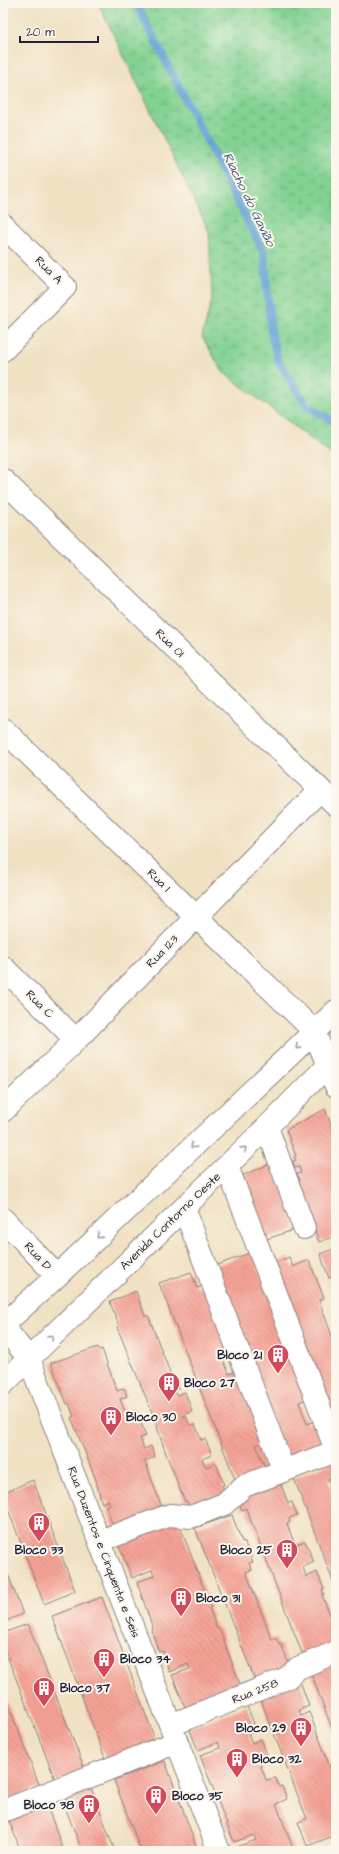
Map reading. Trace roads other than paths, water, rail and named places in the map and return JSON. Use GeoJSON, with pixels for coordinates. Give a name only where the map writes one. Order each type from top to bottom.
{"type":"FeatureCollection","features":[{"type":"Feature","properties":{"kind":"street","name":"Rua A"},"geometry":{"type":"LineString","coordinates":[[3,225],[65,287],[3,350]]}},
{"type":"Feature","properties":{"kind":"street","name":"Rua 01"},"geometry":{"type":"LineString","coordinates":[[3,480],[336,805]]}},
{"type":"Feature","properties":{"kind":"street","name":"Rua 1"},"geometry":{"type":"LineString","coordinates":[[3,729],[314,1031]]}},
{"type":"Feature","properties":{"kind":"street","name":"Rua 123"},"geometry":{"type":"LineString","coordinates":[[3,1111],[76,1040],[320,790]]}},
{"type":"Feature","properties":{"kind":"street","name":"Rua C"},"geometry":{"type":"LineString","coordinates":[[3,968],[76,1040]]}},
{"type":"Feature","properties":{"kind":"street"},"geometry":{"type":"LineString","coordinates":[[3,1326],[336,1011]]}},
{"type":"Feature","properties":{"kind":"street"},"geometry":{"type":"LineString","coordinates":[[314,1031],[332,1061],[336,1086]]}},
{"type":"Feature","properties":{"kind":"street","name":"Avenida Contorno Oeste"},"geometry":{"type":"LineString","coordinates":[[3,1384],[267,1127],[332,1061]]}},
{"type":"Feature","properties":{"kind":"street"},"geometry":{"type":"LineString","coordinates":[[267,1127],[304,1228]]}},
{"type":"Feature","properties":{"kind":"street"},"geometry":{"type":"LineString","coordinates":[[100,1541],[170,1515],[191,1517],[224,1504],[244,1486],[336,1450],[227,1166]]}},
{"type":"Feature","properties":{"kind":"street"},"geometry":{"type":"LineString","coordinates":[[184,1208],[284,1471]]}},
{"type":"Feature","properties":{"kind":"street","name":"Rua D"},"geometry":{"type":"LineString","coordinates":[[3,1219],[56,1276]]}},
{"type":"Feature","properties":{"kind":"street","name":"Rua Duzentos e Cinquenta e Seis"},"geometry":{"type":"LineString","coordinates":[[3,1326],[29,1359],[219,1851]]}},
{"type":"Feature","properties":{"kind":"street","name":"Rua 258"},"geometry":{"type":"LineString","coordinates":[[3,1811],[174,1733],[287,1678],[298,1668],[336,1652]]}},
{"type":"Feature","properties":{"kind":"waterway","name":"Riacho do Gavião"},"geometry":{"type":"LineString","coordinates":[[136,3],[264,253],[271,332],[278,361],[307,406],[336,423]]}},
{"type":"Feature","properties":{"kind":"place","name":"Bloco 21"},"geometry":{"type":"Point","coordinates":[278,1374]}},
{"type":"Feature","properties":{"kind":"place","name":"Bloco 27"},"geometry":{"type":"Point","coordinates":[169,1402]}},
{"type":"Feature","properties":{"kind":"place","name":"Bloco 30"},"geometry":{"type":"Point","coordinates":[111,1436]}},
{"type":"Feature","properties":{"kind":"place","name":"Bloco 33"},"geometry":{"type":"Point","coordinates":[39,1542]}},
{"type":"Feature","properties":{"kind":"place","name":"Bloco 25"},"geometry":{"type":"Point","coordinates":[287,1570]}},
{"type":"Feature","properties":{"kind":"place","name":"Bloco 31"},"geometry":{"type":"Point","coordinates":[181,1618]}},
{"type":"Feature","properties":{"kind":"place","name":"Bloco 34"},"geometry":{"type":"Point","coordinates":[104,1678]}},
{"type":"Feature","properties":{"kind":"place","name":"Bloco 37"},"geometry":{"type":"Point","coordinates":[44,1708]}},
{"type":"Feature","properties":{"kind":"place","name":"Bloco 29"},"geometry":{"type":"Point","coordinates":[301,1748]}},
{"type":"Feature","properties":{"kind":"place","name":"Bloco 32"},"geometry":{"type":"Point","coordinates":[237,1778]}},
{"type":"Feature","properties":{"kind":"place","name":"Bloco 35"},"geometry":{"type":"Point","coordinates":[156,1816]}},
{"type":"Feature","properties":{"kind":"place","name":"Bloco 38"},"geometry":{"type":"Point","coordinates":[89,1824]}}]}
